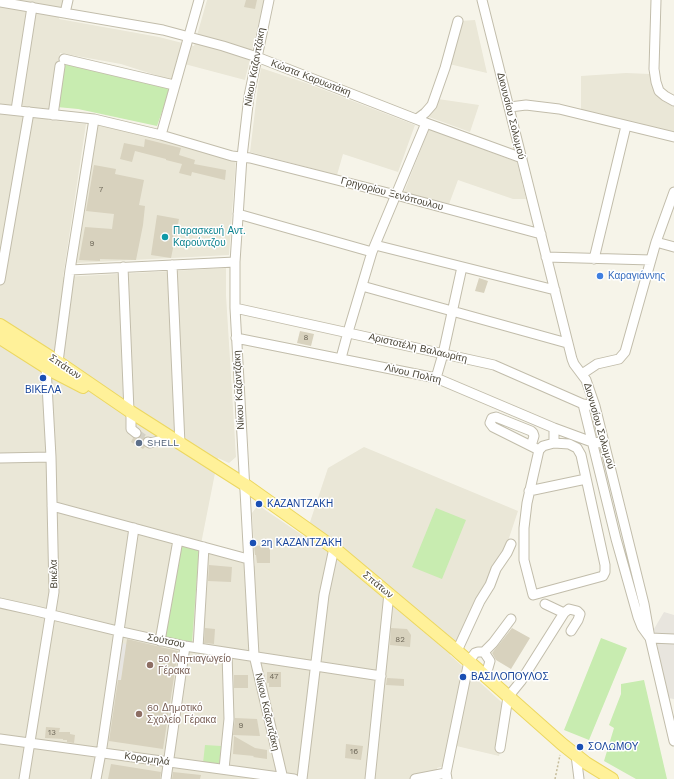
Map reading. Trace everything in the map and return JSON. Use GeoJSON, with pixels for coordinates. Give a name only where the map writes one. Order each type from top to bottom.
{"type":"FeatureCollection","features":[{"type":"Feature","properties":{"kind":"main road","name":"Σπάτων"},"geometry":{"type":"LineString","coordinates":[[0,325],[244,484],[334,548],[469,661],[562,744],[586,763],[612,779]]}},
{"type":"Feature","properties":{"kind":"main road","name":"Σπάτων"},"geometry":{"type":"LineString","coordinates":[[0,338],[46,367],[130,411]]}},
{"type":"Feature","properties":{"kind":"street"},"geometry":{"type":"LineString","coordinates":[[65,13],[68,0]]}},
{"type":"Feature","properties":{"kind":"street"},"geometry":{"type":"LineString","coordinates":[[161,135],[199,0]]}},
{"type":"Feature","properties":{"kind":"street","name":"Νίκου Καζαντζάκη"},"geometry":{"type":"LineString","coordinates":[[269,0],[249,96],[242,157],[235,262],[235,308],[254,655],[283,778]]}},
{"type":"Feature","properties":{"kind":"street","name":"Διονυσίου Σολωμού"},"geometry":{"type":"LineString","coordinates":[[482,0],[510,107],[567,343],[574,364],[589,385],[595,406],[644,604],[650,638],[674,741]]}},
{"type":"Feature","properties":{"kind":"street"},"geometry":{"type":"LineString","coordinates":[[656,0],[654,69],[656,82],[659,90],[665,96],[674,101]]}},
{"type":"Feature","properties":{"kind":"street","name":"Κώστα Καρυωτάκη"},"geometry":{"type":"LineString","coordinates":[[4,2],[163,30],[256,57],[421,121],[522,158]]}},
{"type":"Feature","properties":{"kind":"street"},"geometry":{"type":"LineString","coordinates":[[16,110],[32,8]]}},
{"type":"Feature","properties":{"kind":"street"},"geometry":{"type":"LineString","coordinates":[[341,358],[374,248],[396,195],[421,121],[434,100],[445,68],[458,21]]}},
{"type":"Feature","properties":{"kind":"street"},"geometry":{"type":"LineString","coordinates":[[53,114],[62,62],[174,85]]}},
{"type":"Feature","properties":{"kind":"street"},"geometry":{"type":"LineString","coordinates":[[510,107],[526,105],[552,107],[674,137]]}},
{"type":"Feature","properties":{"kind":"street","name":"Γρηγορίου Ξενόπουλου"},"geometry":{"type":"LineString","coordinates":[[0,109],[94,120],[161,135],[232,156],[242,157],[396,195],[540,234]]}},
{"type":"Feature","properties":{"kind":"street"},"geometry":{"type":"LineString","coordinates":[[0,280],[29,112]]}},
{"type":"Feature","properties":{"kind":"street"},"geometry":{"type":"LineString","coordinates":[[58,362],[70,270],[94,120]]}},
{"type":"Feature","properties":{"kind":"street"},"geometry":{"type":"LineString","coordinates":[[594,258],[626,126]]}},
{"type":"Feature","properties":{"kind":"street"},"geometry":{"type":"LineString","coordinates":[[582,374],[597,364],[619,358],[625,352],[656,242],[672,202],[674,192]]}},
{"type":"Feature","properties":{"kind":"street"},"geometry":{"type":"LineString","coordinates":[[238,214],[374,248],[462,267],[555,290]]}},
{"type":"Feature","properties":{"kind":"street"},"geometry":{"type":"LineString","coordinates":[[656,242],[674,247]]}},
{"type":"Feature","properties":{"kind":"street"},"geometry":{"type":"LineString","coordinates":[[546,257],[651,260]]}},
{"type":"Feature","properties":{"kind":"street"},"geometry":{"type":"LineString","coordinates":[[70,270],[235,262]]}},
{"type":"Feature","properties":{"kind":"street"},"geometry":{"type":"LineString","coordinates":[[148,442],[176,441],[172,265]]}},
{"type":"Feature","properties":{"kind":"street"},"geometry":{"type":"LineString","coordinates":[[123,267],[130,411],[132,429],[136,433]]}},
{"type":"Feature","properties":{"kind":"street"},"geometry":{"type":"LineString","coordinates":[[436,378],[443,354],[462,267]]}},
{"type":"Feature","properties":{"kind":"street"},"geometry":{"type":"LineString","coordinates":[[362,286],[567,343]]}},
{"type":"Feature","properties":{"kind":"street","name":"Αριστοτέλη Βαλαωρίτη"},"geometry":{"type":"LineString","coordinates":[[235,308],[494,365],[583,404],[595,406]]}},
{"type":"Feature","properties":{"kind":"street","name":"Λίνου Πολίτη"},"geometry":{"type":"LineString","coordinates":[[236,338],[436,378],[554,428],[592,442],[604,443]]}},
{"type":"Feature","properties":{"kind":"street","name":"Βικέλα"},"geometry":{"type":"LineString","coordinates":[[24,779],[54,592],[51,457],[46,367]]}},
{"type":"Feature","properties":{"kind":"street"},"geometry":{"type":"LineString","coordinates":[[583,404],[616,539],[638,617],[642,627],[650,638],[674,638]]}},
{"type":"Feature","properties":{"kind":"street"},"geometry":{"type":"LineString","coordinates":[[554,428],[554,443]]}},
{"type":"Feature","properties":{"kind":"street"},"geometry":{"type":"LineString","coordinates":[[554,443],[569,444],[577,448],[581,455],[605,565],[605,572],[603,576],[533,595],[524,560],[524,528],[529,491],[535,448],[554,443]]}},
{"type":"Feature","properties":{"kind":"street"},"geometry":{"type":"LineString","coordinates":[[0,458],[51,457]]}},
{"type":"Feature","properties":{"kind":"street"},"geometry":{"type":"LineString","coordinates":[[529,491],[586,479]]}},
{"type":"Feature","properties":{"kind":"street"},"geometry":{"type":"LineString","coordinates":[[52,506],[248,559]]}},
{"type":"Feature","properties":{"kind":"street"},"geometry":{"type":"LineString","coordinates":[[96,779],[134,528]]}},
{"type":"Feature","properties":{"kind":"street"},"geometry":{"type":"LineString","coordinates":[[160,641],[178,540]]}},
{"type":"Feature","properties":{"kind":"street"},"geometry":{"type":"LineString","coordinates":[[457,651],[480,600],[490,586],[496,569],[507,553],[511,544]]}},
{"type":"Feature","properties":{"kind":"street"},"geometry":{"type":"LineString","coordinates":[[198,648],[204,547]]}},
{"type":"Feature","properties":{"kind":"street"},"geometry":{"type":"LineString","coordinates":[[302,779],[324,595],[334,548]]}},
{"type":"Feature","properties":{"kind":"street"},"geometry":{"type":"LineString","coordinates":[[370,779],[382,676],[389,594]]}},
{"type":"Feature","properties":{"kind":"street","name":"Σούτσου"},"geometry":{"type":"LineString","coordinates":[[0,603],[118,632],[185,646],[228,653],[254,655],[382,676]]}},
{"type":"Feature","properties":{"kind":"street"},"geometry":{"type":"LineString","coordinates":[[546,604],[564,613]]}},
{"type":"Feature","properties":{"kind":"street"},"geometry":{"type":"LineString","coordinates":[[500,748],[508,697],[521,681],[564,613],[569,609],[577,611],[580,614],[571,631]]}},
{"type":"Feature","properties":{"kind":"street"},"geometry":{"type":"LineString","coordinates":[[415,779],[447,776],[469,661],[475,653],[484,652],[493,643],[511,619]]}},
{"type":"Feature","properties":{"kind":"street"},"geometry":{"type":"LineString","coordinates":[[166,779],[185,646]]}},
{"type":"Feature","properties":{"kind":"street"},"geometry":{"type":"LineString","coordinates":[[484,652],[490,662],[484,675]]}},
{"type":"Feature","properties":{"kind":"street"},"geometry":{"type":"LineString","coordinates":[[224,769],[228,719],[228,653]]}},
{"type":"Feature","properties":{"kind":"street","name":"Κορομηλά"},"geometry":{"type":"LineString","coordinates":[[0,739],[224,769],[238,775],[294,779]]}},
{"type":"Feature","properties":{"kind":"street"},"geometry":{"type":"LineString","coordinates":[[576,754],[579,779]]}},
{"type":"Feature","properties":{"kind":"path"},"geometry":{"type":"LineString","coordinates":[[555,779],[562,744]]}},
{"type":"Feature","properties":{"kind":"shaded area"},"geometry":{"type":"Polygon","coordinates":[[[0,0],[63,0],[59,19],[159,37],[194,46],[207,0],[264,0],[245,80],[177,62],[171,80],[121,64],[60,53],[48,120],[86,124],[63,277],[226,268],[226,295],[236,457],[229,463],[218,458],[200,549],[255,566],[252,513],[258,505],[305,537],[328,468],[364,447],[518,511],[508,541],[450,655],[509,709],[499,756],[448,744],[444,766],[437,768],[440,779],[0,779],[0,0]]]}},
{"type":"Feature","properties":{"kind":"shaded area"},"geometry":{"type":"Polygon","coordinates":[[[475,20],[487,73],[449,64],[460,21],[475,20]]]}},
{"type":"Feature","properties":{"kind":"shaded area"},"geometry":{"type":"Polygon","coordinates":[[[261,68],[306,83],[415,125],[398,172],[343,154],[337,175],[250,152],[261,68]]]}},
{"type":"Feature","properties":{"kind":"shaded area"},"geometry":{"type":"Polygon","coordinates":[[[626,73],[650,74],[658,97],[674,106],[674,134],[581,111],[581,76],[626,73]]]}},
{"type":"Feature","properties":{"kind":"shaded area"},"geometry":{"type":"Polygon","coordinates":[[[438,99],[479,105],[470,132],[429,117],[438,99]]]}},
{"type":"Feature","properties":{"kind":"shaded area"},"geometry":{"type":"Polygon","coordinates":[[[98,124],[236,158],[229,255],[76,263],[98,124]]]}},
{"type":"Feature","properties":{"kind":"shaded area"},"geometry":{"type":"Polygon","coordinates":[[[429,129],[517,162],[526,199],[513,199],[458,180],[449,204],[404,192],[429,129]]]}},
{"type":"Feature","properties":{"kind":"shaded area"},"geometry":{"type":"Polygon","coordinates":[[[664,612],[674,615],[674,699],[668,698],[654,629],[664,612]]]}},
{"type":"Feature","properties":{"kind":"shaded area"},"geometry":{"type":"Polygon","coordinates":[[[120,643],[127,644],[121,680],[114,680],[120,643]]]}},
{"type":"Feature","properties":{"kind":"green space"},"geometry":{"type":"Polygon","coordinates":[[[64,63],[171,86],[157,126],[78,109],[57,107],[64,63]]]}},
{"type":"Feature","properties":{"kind":"green space"},"geometry":{"type":"Polygon","coordinates":[[[436,508],[466,520],[442,579],[412,567],[436,508]]]}},
{"type":"Feature","properties":{"kind":"green space"},"geometry":{"type":"Polygon","coordinates":[[[180,545],[199,550],[192,642],[164,637],[180,545]]]}},
{"type":"Feature","properties":{"kind":"green space"},"geometry":{"type":"Polygon","coordinates":[[[601,638],[627,648],[589,740],[564,730],[601,638]]]}},
{"type":"Feature","properties":{"kind":"green space"},"geometry":{"type":"Polygon","coordinates":[[[644,680],[667,779],[636,779],[604,761],[614,728],[609,725],[621,694],[621,684],[644,680]]]}},
{"type":"Feature","properties":{"kind":"green space"},"geometry":{"type":"Polygon","coordinates":[[[205,745],[221,746],[219,765],[203,763],[205,745]]]}},
{"type":"Feature","properties":{"kind":"building"},"geometry":{"type":"Polygon","coordinates":[[[246,0],[257,0],[255,9],[244,7],[246,0]]]}},
{"type":"Feature","properties":{"kind":"building"},"geometry":{"type":"Polygon","coordinates":[[[145,139],[181,148],[179,155],[195,160],[194,164],[226,170],[225,180],[192,172],[191,176],[179,173],[182,164],[135,151],[132,162],[120,159],[124,143],[144,147],[145,139]]]}},
{"type":"Feature","properties":{"kind":"building"},"geometry":{"type":"Polygon","coordinates":[[[94,165],[116,169],[115,174],[144,180],[139,205],[145,206],[136,260],[79,260],[85,227],[112,229],[114,214],[86,211],[94,165]]]}},
{"type":"Feature","properties":{"kind":"building","name":"Παρασκευή Αντ. Καρούντζου"},"geometry":{"type":"Polygon","coordinates":[[[157,215],[179,219],[171,258],[151,255],[157,215]]]}},
{"type":"Feature","properties":{"kind":"building"},"geometry":{"type":"Polygon","coordinates":[[[479,278],[488,281],[484,293],[475,291],[479,278]]]}},
{"type":"Feature","properties":{"kind":"building"},"geometry":{"type":"Polygon","coordinates":[[[300,331],[314,334],[311,346],[297,343],[300,331]]]}},
{"type":"Feature","properties":{"kind":"building"},"geometry":{"type":"Polygon","coordinates":[[[141,435],[145,437],[142,442],[145,447],[143,449],[131,442],[133,438],[138,439],[141,435]]]}},
{"type":"Feature","properties":{"kind":"building"},"geometry":{"type":"Polygon","coordinates":[[[270,545],[270,563],[257,563],[254,546],[270,545]]]}},
{"type":"Feature","properties":{"kind":"building"},"geometry":{"type":"Polygon","coordinates":[[[209,565],[232,567],[231,582],[208,581],[209,565]]]}},
{"type":"Feature","properties":{"kind":"building"},"geometry":{"type":"Polygon","coordinates":[[[205,628],[215,629],[214,644],[204,643],[205,628]]]}},
{"type":"Feature","properties":{"kind":"building"},"geometry":{"type":"Polygon","coordinates":[[[391,628],[407,629],[411,635],[410,647],[390,645],[391,628]]]}},
{"type":"Feature","properties":{"kind":"building"},"geometry":{"type":"Polygon","coordinates":[[[512,628],[530,638],[511,669],[496,660],[492,653],[512,628]]]}},
{"type":"Feature","properties":{"kind":"building","name":"6ο Δημοτικό Σχολείο Γέρακα"},"geometry":{"type":"Polygon","coordinates":[[[127,639],[178,651],[163,749],[109,741],[118,680],[121,680],[127,639]]]}},
{"type":"Feature","properties":{"kind":"building"},"geometry":{"type":"Polygon","coordinates":[[[267,672],[281,672],[281,687],[269,687],[269,683],[267,683],[267,672]]]}},
{"type":"Feature","properties":{"kind":"building"},"geometry":{"type":"Polygon","coordinates":[[[234,675],[248,675],[248,688],[234,688],[234,675]]]}},
{"type":"Feature","properties":{"kind":"building"},"geometry":{"type":"Polygon","coordinates":[[[387,678],[404,679],[404,686],[386,685],[387,678]]]}},
{"type":"Feature","properties":{"kind":"building"},"geometry":{"type":"Polygon","coordinates":[[[235,718],[257,719],[260,736],[233,735],[235,718]]]}},
{"type":"Feature","properties":{"kind":"building"},"geometry":{"type":"Polygon","coordinates":[[[46,727],[60,728],[59,732],[70,732],[70,734],[75,735],[74,743],[67,742],[67,740],[63,739],[45,738],[46,727]]]}},
{"type":"Feature","properties":{"kind":"building"},"geometry":{"type":"Polygon","coordinates":[[[234,736],[255,748],[267,750],[267,759],[233,754],[234,736]]]}},
{"type":"Feature","properties":{"kind":"building"},"geometry":{"type":"Polygon","coordinates":[[[346,744],[363,746],[361,760],[345,758],[346,744]]]}},
{"type":"Feature","properties":{"kind":"building"},"geometry":{"type":"Polygon","coordinates":[[[111,764],[161,772],[160,779],[108,779],[111,764]]]}},
{"type":"Feature","properties":{"kind":"building"},"geometry":{"type":"Polygon","coordinates":[[[173,772],[201,775],[200,779],[172,779],[173,772]]]}},
{"type":"Feature","properties":{"kind":"tunnel"},"geometry":{"type":"LineString","coordinates":[[136,433],[148,442]]}},
{"type":"Feature","properties":{"kind":"place","name":"Παρασκευή Αντ. Καρούντζου"},"geometry":{"type":"Point","coordinates":[165,237]}},
{"type":"Feature","properties":{"kind":"place","name":"Καραγιάννης"},"geometry":{"type":"Point","coordinates":[600,276]}},
{"type":"Feature","properties":{"kind":"place","name":"ΒΙΚΕΛΑ"},"geometry":{"type":"Point","coordinates":[43,378]}},
{"type":"Feature","properties":{"kind":"place","name":"SHELL"},"geometry":{"type":"Point","coordinates":[139,443]}},
{"type":"Feature","properties":{"kind":"place","name":"ΚΑΖΑΝΤΖΑΚΗ"},"geometry":{"type":"Point","coordinates":[259,504]}},
{"type":"Feature","properties":{"kind":"place","name":"2η ΚΑΖΑΝΤΖΑΚΗ"},"geometry":{"type":"Point","coordinates":[253,543]}},
{"type":"Feature","properties":{"kind":"place","name":"5ο Νηπιαγωγείο Γέρακα"},"geometry":{"type":"Point","coordinates":[150,665]}},
{"type":"Feature","properties":{"kind":"place","name":"ΒΑΣΙΛΟΠΟΥΛΟΣ"},"geometry":{"type":"Point","coordinates":[463,677]}},
{"type":"Feature","properties":{"kind":"place","name":"6ο Δημοτικό Σχολείο Γέρακα"},"geometry":{"type":"Point","coordinates":[139,714]}},
{"type":"Feature","properties":{"kind":"place","name":"ΣΟΛΩΜΟΥ"},"geometry":{"type":"Point","coordinates":[580,747]}}]}
